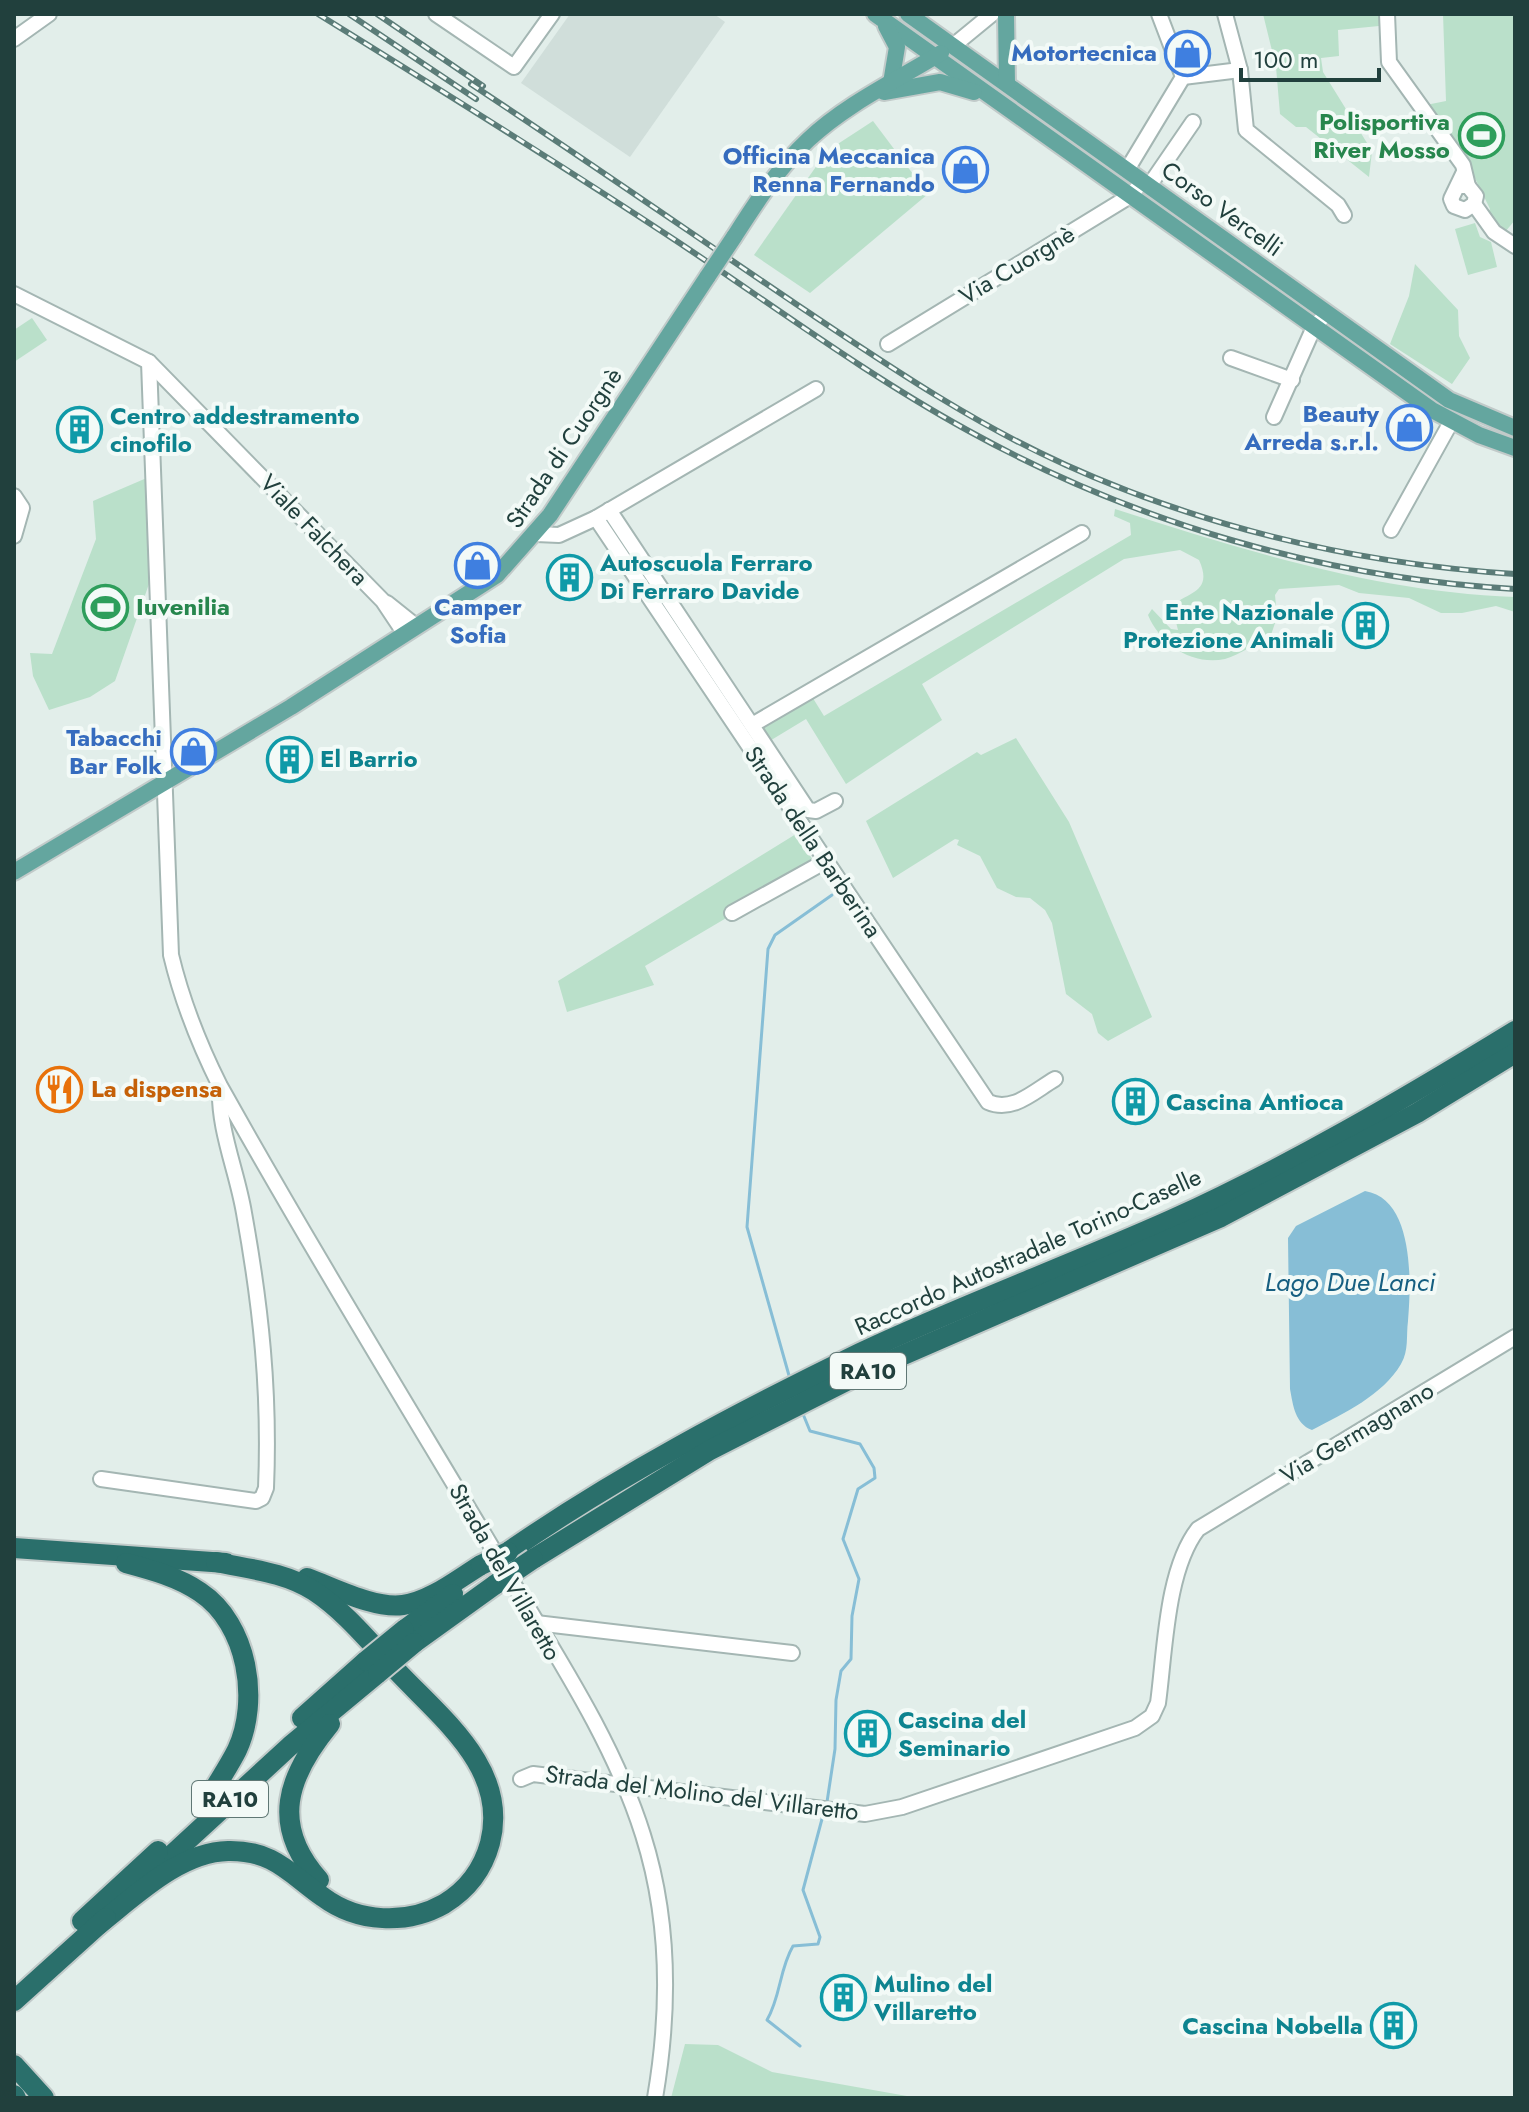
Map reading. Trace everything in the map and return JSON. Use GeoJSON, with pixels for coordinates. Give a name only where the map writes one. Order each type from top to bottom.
{"type":"FeatureCollection","features":[{"type":"Feature","properties":{"kind":"highway","name":"Raccordo Autostradale Torino-Caselle"},"geometry":{"type":"LineString","coordinates":[[1255,1189],[1515,1031]]}},
{"type":"Feature","properties":{"kind":"highway","name":"Raccordo Autostradale Torino-Caselle"},"geometry":{"type":"LineString","coordinates":[[20,1988],[98,1925],[209,1818],[409,1636],[487,1573],[521,1551],[864,1372],[1417,1113],[1515,1053]]}},
{"type":"Feature","properties":{"kind":"highway"},"geometry":{"type":"LineString","coordinates":[[14,1548],[276,1567],[357,1596],[401,1605],[487,1573]]}},
{"type":"Feature","properties":{"kind":"highway"},"geometry":{"type":"LineString","coordinates":[[95,1555],[175,1577],[203,1593],[224,1615],[237,1639],[247,1675],[248,1711],[237,1749],[203,1809]]}},
{"type":"Feature","properties":{"kind":"highway"},"geometry":{"type":"LineString","coordinates":[[98,1925],[171,1870],[227,1851],[264,1856],[292,1869],[325,1899],[371,1916],[407,1918],[429,1912],[466,1887],[486,1857],[494,1825],[492,1796],[483,1769],[469,1748],[343,1615],[314,1591],[282,1577],[216,1562]]}},
{"type":"Feature","properties":{"kind":"highway","name":"Raccordo Autostradale Torino-Caselle"},"geometry":{"type":"LineString","coordinates":[[20,1988],[203,1809],[371,1672]]}},
{"type":"Feature","properties":{"kind":"highway"},"geometry":{"type":"LineString","coordinates":[[371,1672],[313,1745],[290,1792],[288,1816],[305,1864],[336,1897],[371,1916]]}},
{"type":"Feature","properties":{"kind":"highway"},"geometry":{"type":"LineString","coordinates":[[14,2065],[44,2098]]}},
{"type":"Feature","properties":{"kind":"main road","name":"Corso Vercelli"},"geometry":{"type":"LineString","coordinates":[[908,14],[1449,400],[1515,428]]}},
{"type":"Feature","properties":{"kind":"main road"},"geometry":{"type":"LineString","coordinates":[[1006,14],[1007,84]]}},
{"type":"Feature","properties":{"kind":"main road","name":"Corso Vercelli"},"geometry":{"type":"LineString","coordinates":[[876,15],[1451,422],[1515,448]]}},
{"type":"Feature","properties":{"kind":"main road"},"geometry":{"type":"LineString","coordinates":[[876,15],[897,47],[891,83]]}},
{"type":"Feature","properties":{"kind":"main road","name":"Strada di Cuorgnè"},"geometry":{"type":"LineString","coordinates":[[14,872],[411,631],[497,575],[550,515],[734,237],[791,157],[829,123],[953,46]]}},
{"type":"Feature","properties":{"kind":"main road"},"geometry":{"type":"LineString","coordinates":[[874,93],[940,82],[996,100]]}},
{"type":"Feature","properties":{"kind":"street"},"geometry":{"type":"LineString","coordinates":[[436,14],[514,67],[552,14]]}},
{"type":"Feature","properties":{"kind":"street"},"geometry":{"type":"LineString","coordinates":[[953,46],[992,14]]}},
{"type":"Feature","properties":{"kind":"street"},"geometry":{"type":"LineString","coordinates":[[1159,14],[1183,77]]}},
{"type":"Feature","properties":{"kind":"street"},"geometry":{"type":"LineString","coordinates":[[1225,14],[1240,70],[1246,130],[1338,205],[1344,215]]}},
{"type":"Feature","properties":{"kind":"street"},"geometry":{"type":"LineString","coordinates":[[1387,14],[1389,62],[1476,196],[1474,204],[1465,210],[1454,206],[1451,195],[1464,181]]}},
{"type":"Feature","properties":{"kind":"street"},"geometry":{"type":"LineString","coordinates":[[14,39],[40,16]]}},
{"type":"Feature","properties":{"kind":"street"},"geometry":{"type":"LineString","coordinates":[[1183,77],[1240,70]]}},
{"type":"Feature","properties":{"kind":"street"},"geometry":{"type":"LineString","coordinates":[[1127,170],[1183,77]]}},
{"type":"Feature","properties":{"kind":"street","name":"Via Cuorgnè"},"geometry":{"type":"LineString","coordinates":[[888,344],[1130,196],[1146,183],[1193,122]]}},
{"type":"Feature","properties":{"kind":"street"},"geometry":{"type":"LineString","coordinates":[[1474,204],[1494,232],[1515,246]]}},
{"type":"Feature","properties":{"kind":"street","name":"Viale Falchera"},"geometry":{"type":"LineString","coordinates":[[14,294],[149,362],[411,631]]}},
{"type":"Feature","properties":{"kind":"street"},"geometry":{"type":"LineString","coordinates":[[1274,417],[1314,327],[1326,314]]}},
{"type":"Feature","properties":{"kind":"street"},"geometry":{"type":"LineString","coordinates":[[1231,358],[1292,380]]}},
{"type":"Feature","properties":{"kind":"street","name":"Strada del Villaretto"},"geometry":{"type":"LineString","coordinates":[[149,362],[171,955],[198,1041],[220,1086],[536,1623],[625,1787],[643,1835],[661,1916],[667,1976],[662,2058],[655,2098]]}},
{"type":"Feature","properties":{"kind":"street"},"geometry":{"type":"LineString","coordinates":[[536,534],[555,535],[575,529],[816,389]]}},
{"type":"Feature","properties":{"kind":"street"},"geometry":{"type":"LineString","coordinates":[[1391,530],[1451,422]]}},
{"type":"Feature","properties":{"kind":"street"},"geometry":{"type":"LineString","coordinates":[[14,496],[22,508],[14,536]]}},
{"type":"Feature","properties":{"kind":"street","name":"Strada della Barberina"},"geometry":{"type":"LineString","coordinates":[[602,514],[752,725],[808,810],[816,811],[835,801]]}},
{"type":"Feature","properties":{"kind":"street","name":"Strada della Barberina"},"geometry":{"type":"LineString","coordinates":[[602,514],[826,861],[988,1102],[999,1107],[1013,1105],[1055,1079]]}},
{"type":"Feature","properties":{"kind":"street"},"geometry":{"type":"LineString","coordinates":[[550,515],[575,529]]}},
{"type":"Feature","properties":{"kind":"street","name":"Strada della Barberina"},"geometry":{"type":"LineString","coordinates":[[752,725],[1082,533]]}},
{"type":"Feature","properties":{"kind":"street"},"geometry":{"type":"LineString","coordinates":[[732,913],[826,861]]}},
{"type":"Feature","properties":{"kind":"street","name":"Strada del Villaretto"},"geometry":{"type":"LineString","coordinates":[[101,1479],[256,1501],[262,1498],[266,1488],[267,1366],[242,1196],[219,1105],[220,1086]]}},
{"type":"Feature","properties":{"kind":"street","name":"Via Germagnano"},"geometry":{"type":"LineString","coordinates":[[1198,1529],[1515,1337]]}},
{"type":"Feature","properties":{"kind":"street","name":"Strada del Molino del Villaretto"},"geometry":{"type":"LineString","coordinates":[[521,1779],[533,1774],[865,1814],[902,1807],[1135,1728],[1152,1716],[1158,1703],[1172,1599],[1188,1542],[1198,1529]]}},
{"type":"Feature","properties":{"kind":"street"},"geometry":{"type":"LineString","coordinates":[[536,1623],[792,1653]]}},
{"type":"Feature","properties":{"kind":"shaded area"},"geometry":{"type":"Polygon","coordinates":[[[570,14],[714,14],[725,22],[630,157],[521,83],[570,14]]]}},
{"type":"Feature","properties":{"kind":"green space"},"geometry":{"type":"Polygon","coordinates":[[[1263,14],[1379,14],[1379,26],[1338,30],[1339,56],[1321,58],[1323,72],[1372,151],[1369,177],[1306,127],[1296,127],[1280,114],[1276,67],[1263,14]]]}},
{"type":"Feature","properties":{"kind":"green space","name":"Polisportiva River Mosso"},"geometry":{"type":"Polygon","coordinates":[[[1443,14],[1515,14],[1515,220],[1505,232],[1498,229],[1488,213],[1490,209],[1469,166],[1426,105],[1446,101],[1443,14]]]}},
{"type":"Feature","properties":{"kind":"green space"},"geometry":{"type":"Polygon","coordinates":[[[873,121],[928,194],[810,293],[754,255],[827,151],[873,121]]]}},
{"type":"Feature","properties":{"kind":"green space"},"geometry":{"type":"Polygon","coordinates":[[[1475,223],[1480,237],[1491,242],[1497,267],[1468,275],[1455,229],[1475,223]]]}},
{"type":"Feature","properties":{"kind":"green space"},"geometry":{"type":"Polygon","coordinates":[[[1415,264],[1458,310],[1459,336],[1470,358],[1452,384],[1390,344],[1409,296],[1415,264]]]}},
{"type":"Feature","properties":{"kind":"green space"},"geometry":{"type":"Polygon","coordinates":[[[32,318],[47,340],[14,362],[14,330],[32,318]]]}},
{"type":"Feature","properties":{"kind":"green space","name":"Iuvenilia"},"geometry":{"type":"Polygon","coordinates":[[[149,477],[157,561],[115,681],[90,697],[49,710],[33,676],[30,653],[52,654],[96,539],[93,501],[149,477]]]}},
{"type":"Feature","properties":{"kind":"green space"},"geometry":{"type":"Polygon","coordinates":[[[1115,509],[1262,554],[1362,578],[1463,594],[1515,597],[1515,612],[1496,606],[1462,613],[1441,613],[1409,598],[1359,593],[1339,585],[1279,589],[1275,595],[1277,617],[1271,635],[1231,657],[1201,659],[1169,644],[1153,626],[1148,615],[1152,609],[1171,629],[1178,630],[1172,606],[1201,585],[1203,571],[1199,560],[1180,550],[1124,559],[922,684],[942,720],[846,784],[806,719],[768,742],[760,724],[811,695],[824,716],[1131,535],[1130,523],[1114,516],[1115,509]]]}},
{"type":"Feature","properties":{"kind":"green space"},"geometry":{"type":"Polygon","coordinates":[[[1016,738],[1069,822],[1152,1017],[1108,1041],[1098,1033],[1092,1014],[1066,994],[1052,923],[1045,910],[1030,898],[1016,897],[997,888],[980,856],[957,845],[959,840],[955,839],[893,878],[866,821],[977,752],[981,755],[1016,738]]]}},
{"type":"Feature","properties":{"kind":"green space"},"geometry":{"type":"Polygon","coordinates":[[[796,834],[816,865],[645,966],[654,985],[567,1012],[558,981],[796,834]]]}},
{"type":"Feature","properties":{"kind":"green space"},"geometry":{"type":"Polygon","coordinates":[[[685,2044],[718,2045],[772,2072],[918,2098],[671,2098],[685,2044]]]}},
{"type":"Feature","properties":{"kind":"water","name":"Lago Due Lanci"},"geometry":{"type":"Polygon","coordinates":[[[1365,1191],[1381,1197],[1393,1210],[1406,1246],[1410,1287],[1405,1353],[1401,1364],[1384,1385],[1349,1410],[1312,1430],[1298,1419],[1290,1389],[1288,1238],[1296,1226],[1365,1191]]]}},
{"type":"Feature","properties":{"kind":"waterway"},"geometry":{"type":"LineString","coordinates":[[790,1379],[747,1227],[768,949],[775,935],[832,895]]}},
{"type":"Feature","properties":{"kind":"waterway"},"geometry":{"type":"LineString","coordinates":[[803,1414],[810,1431],[860,1444],[874,1468],[875,1478],[858,1489],[843,1539],[859,1579],[852,1616],[851,1659],[841,1671],[836,1700],[835,1749],[827,1802]]}},
{"type":"Feature","properties":{"kind":"waterway"},"geometry":{"type":"LineString","coordinates":[[800,2046],[767,2020],[793,1946],[818,1944],[820,1937],[803,1890],[822,1819]]}},
{"type":"Feature","properties":{"kind":"railway"},"geometry":{"type":"LineString","coordinates":[[318,14],[634,213],[893,386],[1031,463],[1096,493],[1232,540],[1372,573],[1515,589]]}},
{"type":"Feature","properties":{"kind":"railway"},"geometry":{"type":"LineString","coordinates":[[349,14],[476,99]]}},
{"type":"Feature","properties":{"kind":"railway"},"geometry":{"type":"LineString","coordinates":[[377,14],[483,86]]}},
{"type":"Feature","properties":{"kind":"railway"},"geometry":{"type":"LineString","coordinates":[[471,84],[894,369],[996,430],[1066,465],[1174,508],[1286,540],[1399,562],[1515,574]]}},
{"type":"Feature","properties":{"kind":"place","name":"Motortecnica"},"geometry":{"type":"Point","coordinates":[1188,53]}},
{"type":"Feature","properties":{"kind":"place","name":"Polisportiva River Mosso"},"geometry":{"type":"Point","coordinates":[1481,136]}},
{"type":"Feature","properties":{"kind":"place","name":"Officina Meccanica Renna Fernando"},"geometry":{"type":"Point","coordinates":[966,170]}},
{"type":"Feature","properties":{"kind":"place","name":"Beauty Arreda s.r.l."},"geometry":{"type":"Point","coordinates":[1410,428]}},
{"type":"Feature","properties":{"kind":"place","name":"Centro addestramento cinofilo"},"geometry":{"type":"Point","coordinates":[79,430]}},
{"type":"Feature","properties":{"kind":"place","name":"Camper Sofia"},"geometry":{"type":"Point","coordinates":[478,565]}},
{"type":"Feature","properties":{"kind":"place","name":"Autoscuola Ferraro Di Ferraro Davide"},"geometry":{"type":"Point","coordinates":[569,577]}},
{"type":"Feature","properties":{"kind":"place","name":"Iuvenilia"},"geometry":{"type":"Point","coordinates":[105,607]}},
{"type":"Feature","properties":{"kind":"place","name":"Ente Nazionale Protezione Animali"},"geometry":{"type":"Point","coordinates":[1365,626]}},
{"type":"Feature","properties":{"kind":"place","name":"Tabacchi Bar Folk"},"geometry":{"type":"Point","coordinates":[193,752]}},
{"type":"Feature","properties":{"kind":"place","name":"El Barrio"},"geometry":{"type":"Point","coordinates":[289,759]}},
{"type":"Feature","properties":{"kind":"place","name":"La dispensa"},"geometry":{"type":"Point","coordinates":[60,1089]}},
{"type":"Feature","properties":{"kind":"place","name":"Cascina Antioca"},"geometry":{"type":"Point","coordinates":[1135,1102]}},
{"type":"Feature","properties":{"kind":"place","name":"Cascina del Seminario"},"geometry":{"type":"Point","coordinates":[867,1734]}},
{"type":"Feature","properties":{"kind":"place","name":"Mulino del Villaretto"},"geometry":{"type":"Point","coordinates":[843,1998]}},
{"type":"Feature","properties":{"kind":"place","name":"Cascina Nobella"},"geometry":{"type":"Point","coordinates":[1394,2026]}}]}
